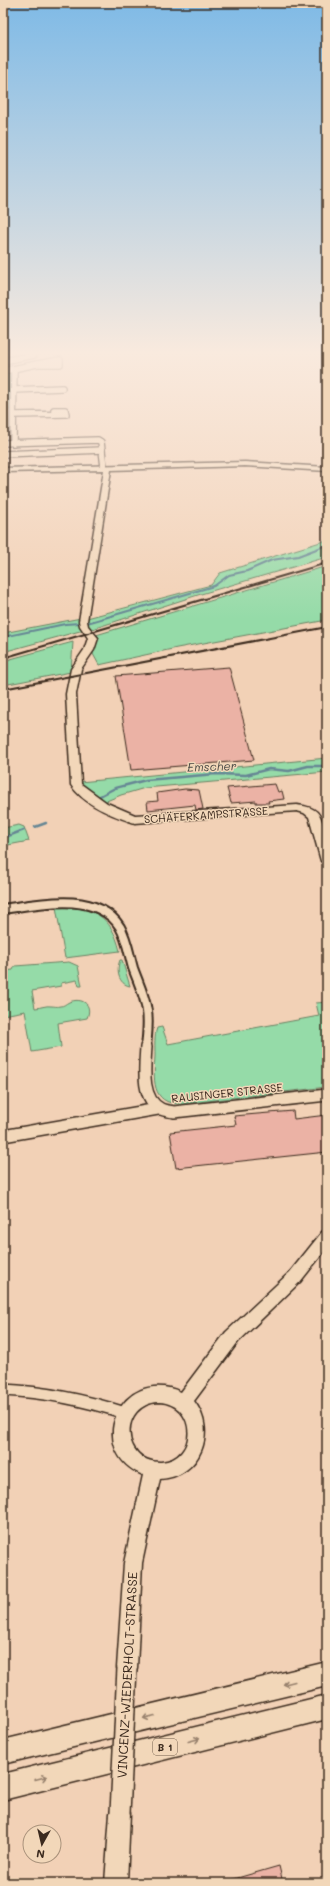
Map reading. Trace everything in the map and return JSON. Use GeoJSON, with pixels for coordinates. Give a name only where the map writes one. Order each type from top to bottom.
{"type":"FeatureCollection","features":[{"type":"Feature","properties":{"kind":"highway"},"geometry":{"type":"LineString","coordinates":[[3,1752],[327,1674]]}},
{"type":"Feature","properties":{"kind":"highway","name":"B 1"},"geometry":{"type":"LineString","coordinates":[[3,1787],[327,1707]]}},
{"type":"Feature","properties":{"kind":"street"},"geometry":{"type":"LineString","coordinates":[[102,443],[106,467]]}},
{"type":"Feature","properties":{"kind":"street"},"geometry":{"type":"LineString","coordinates":[[3,454],[102,450]]}},
{"type":"Feature","properties":{"kind":"street"},"geometry":{"type":"LineString","coordinates":[[3,470],[245,464],[327,469]]}},
{"type":"Feature","properties":{"kind":"street","name":"SCHÄFERKAMPSTRASSE"},"geometry":{"type":"LineString","coordinates":[[106,467],[83,624],[93,638],[89,650],[76,669],[71,694],[76,785],[88,796],[106,807],[121,815],[135,819],[297,808],[307,810],[314,816],[327,861]]}},
{"type":"Feature","properties":{"kind":"street","name":"RAUSINGER STRASSE"},"geometry":{"type":"LineString","coordinates":[[3,909],[51,903],[80,903],[101,909],[112,916],[119,925],[148,1013],[146,1086],[153,1104],[158,1109],[174,1112],[327,1095]]}},
{"type":"Feature","properties":{"kind":"street"},"geometry":{"type":"LineString","coordinates":[[3,1136],[158,1109]]}},
{"type":"Feature","properties":{"kind":"street"},"geometry":{"type":"LineString","coordinates":[[183,1402],[232,1337],[295,1277],[327,1237]]}},
{"type":"Feature","properties":{"kind":"street"},"geometry":{"type":"LineString","coordinates":[[3,1390],[51,1393],[98,1403],[125,1413]]}},
{"type":"Feature","properties":{"kind":"street"},"geometry":{"type":"LineString","coordinates":[[155,1393],[175,1396],[183,1402],[191,1411],[196,1422],[197,1435],[194,1447],[187,1458],[166,1470],[153,1470],[141,1466],[132,1459],[124,1449],[121,1437],[121,1425],[125,1413],[133,1403],[143,1396],[155,1393]]}},
{"type":"Feature","properties":{"kind":"street","name":"VINCENZ-WIEDERHOLT-STRASSE"},"geometry":{"type":"LineString","coordinates":[[116,1883],[133,1563],[153,1470]]}},
{"type":"Feature","properties":{"kind":"green space"},"geometry":{"type":"Polygon","coordinates":[[[327,540],[327,557],[201,594],[89,630],[87,626],[87,618],[211,585],[220,573],[327,540]]]}},
{"type":"Feature","properties":{"kind":"green space"},"geometry":{"type":"Polygon","coordinates":[[[327,566],[327,620],[177,648],[99,665],[93,654],[99,637],[96,635],[327,566]]]}},
{"type":"Feature","properties":{"kind":"green space"},"geometry":{"type":"Polygon","coordinates":[[[81,618],[81,628],[85,631],[80,631],[3,652],[3,633],[81,618]]]}},
{"type":"Feature","properties":{"kind":"green space"},"geometry":{"type":"Polygon","coordinates":[[[73,642],[71,672],[3,685],[3,661],[73,642]]]}},
{"type":"Feature","properties":{"kind":"green space"},"geometry":{"type":"Polygon","coordinates":[[[327,758],[327,772],[145,788],[104,802],[90,793],[80,782],[327,758]]]}},
{"type":"Feature","properties":{"kind":"green space"},"geometry":{"type":"Polygon","coordinates":[[[19,825],[24,827],[29,841],[3,846],[3,828],[19,825]]]}},
{"type":"Feature","properties":{"kind":"green space"},"geometry":{"type":"Polygon","coordinates":[[[56,907],[80,909],[90,911],[98,915],[106,921],[111,929],[116,938],[120,951],[65,958],[56,907]]]}},
{"type":"Feature","properties":{"kind":"green space"},"geometry":{"type":"Polygon","coordinates":[[[120,960],[122,960],[130,986],[126,985],[119,976],[118,968],[120,960]]]}},
{"type":"Feature","properties":{"kind":"green space"},"geometry":{"type":"Polygon","coordinates":[[[69,962],[78,966],[82,986],[79,986],[77,980],[61,983],[61,986],[32,991],[35,1008],[61,1006],[78,1000],[85,1003],[89,1009],[87,1018],[58,1023],[61,1047],[32,1052],[25,1011],[3,1015],[3,971],[13,970],[15,966],[69,962]]]}},
{"type":"Feature","properties":{"kind":"green space"},"geometry":{"type":"Polygon","coordinates":[[[327,1002],[327,1087],[181,1104],[171,1103],[164,1100],[159,1095],[156,1088],[154,1073],[155,1038],[157,1028],[162,1027],[168,1044],[319,1016],[316,1003],[327,1002]]]}},
{"type":"Feature","properties":{"kind":"building"},"geometry":{"type":"Polygon","coordinates":[[[229,667],[254,760],[131,770],[116,676],[229,667]]]}},
{"type":"Feature","properties":{"kind":"building"},"geometry":{"type":"Polygon","coordinates":[[[275,784],[278,792],[282,791],[284,799],[268,801],[269,803],[256,803],[256,801],[231,803],[227,788],[275,784]]]}},
{"type":"Feature","properties":{"kind":"building"},"geometry":{"type":"Polygon","coordinates":[[[185,789],[199,790],[203,809],[196,810],[195,805],[148,810],[147,802],[158,801],[157,793],[185,789]]]}},
{"type":"Feature","properties":{"kind":"building"},"geometry":{"type":"Polygon","coordinates":[[[293,1111],[294,1119],[327,1115],[327,1152],[176,1168],[170,1132],[236,1125],[234,1116],[293,1111]]]}},
{"type":"Feature","properties":{"kind":"building"},"geometry":{"type":"Polygon","coordinates":[[[279,1866],[283,1883],[228,1883],[227,1881],[279,1866]]]}},
{"type":"Feature","properties":{"kind":"waterway"},"geometry":{"type":"LineString","coordinates":[[87,623],[214,586],[229,575],[247,571],[272,560],[298,556],[327,545]]}},
{"type":"Feature","properties":{"kind":"waterway"},"geometry":{"type":"LineString","coordinates":[[3,637],[65,624],[80,623]]}},
{"type":"Feature","properties":{"kind":"waterway","name":"Emscher"},"geometry":{"type":"LineString","coordinates":[[100,796],[115,788],[146,780],[216,774],[246,775],[269,769],[289,771],[308,766],[327,766]]}},
{"type":"Feature","properties":{"kind":"waterway","name":"Emscher"},"geometry":{"type":"LineString","coordinates":[[35,827],[46,823]]}},
{"type":"Feature","properties":{"kind":"waterway","name":"Emscher"},"geometry":{"type":"LineString","coordinates":[[3,838],[24,830]]}},
{"type":"Feature","properties":{"kind":"railway"},"geometry":{"type":"LineString","coordinates":[[3,658],[327,563]]}},
{"type":"Feature","properties":{"kind":"railway"},"geometry":{"type":"LineString","coordinates":[[3,689],[327,627]]}}]}
